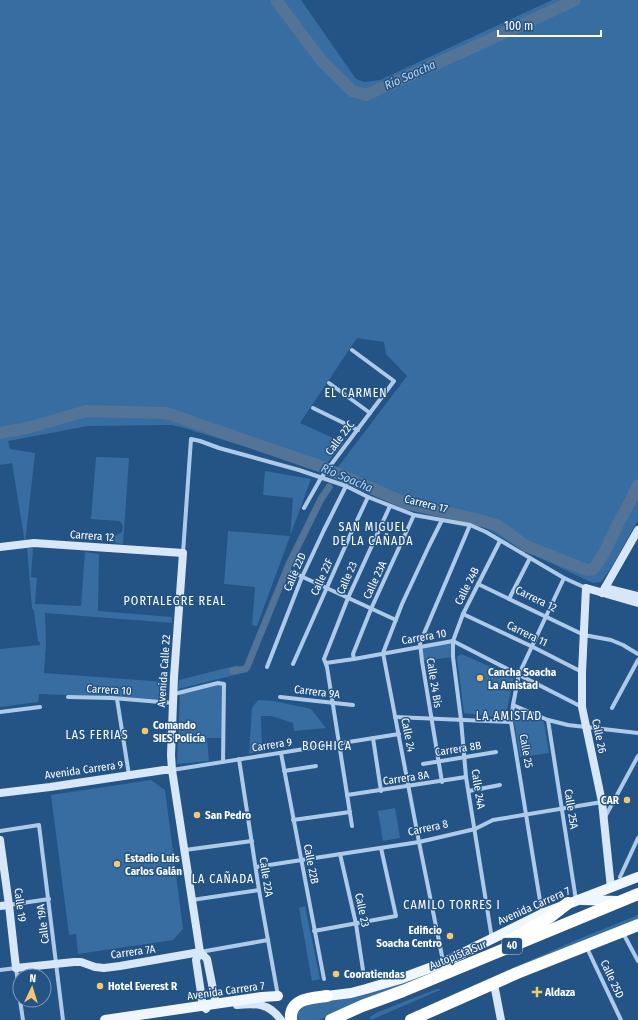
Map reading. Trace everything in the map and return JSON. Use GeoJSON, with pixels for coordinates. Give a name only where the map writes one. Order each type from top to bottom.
{"type":"FeatureCollection","features":[{"type":"Feature","properties":{"kind":"highway","name":"Autopista Sur"},"geometry":{"type":"LineString","coordinates":[[331,1020],[638,894]]}},
{"type":"Feature","properties":{"kind":"highway"},"geometry":{"type":"LineString","coordinates":[[460,968],[534,927],[572,902]]}},
{"type":"Feature","properties":{"kind":"highway","name":"40"},"geometry":{"type":"LineString","coordinates":[[418,1018],[494,984],[638,925]]}},
{"type":"Feature","properties":{"kind":"highway"},"geometry":{"type":"LineString","coordinates":[[291,1020],[292,1011],[298,1002],[327,996]]}},
{"type":"Feature","properties":{"kind":"main road"},"geometry":{"type":"LineString","coordinates":[[604,590],[638,530]]}},
{"type":"Feature","properties":{"kind":"main road","name":"Carrera 12"},"geometry":{"type":"LineString","coordinates":[[0,547],[34,543],[183,553]]}},
{"type":"Feature","properties":{"kind":"main road","name":"Avenida Calle 22"},"geometry":{"type":"LineString","coordinates":[[183,553],[173,694],[172,770],[200,952],[207,959],[216,1004]]}},
{"type":"Feature","properties":{"kind":"main road","name":"Carrera 17"},"geometry":{"type":"LineString","coordinates":[[586,588],[604,590]]}},
{"type":"Feature","properties":{"kind":"main road","name":"Calle 26"},"geometry":{"type":"LineString","coordinates":[[586,588],[582,707],[602,802],[611,888]]}},
{"type":"Feature","properties":{"kind":"main road"},"geometry":{"type":"LineString","coordinates":[[604,590],[638,596]]}},
{"type":"Feature","properties":{"kind":"main road"},"geometry":{"type":"LineString","coordinates":[[604,590],[638,603]]}},
{"type":"Feature","properties":{"kind":"main road","name":"Avenida Carrera 9"},"geometry":{"type":"LineString","coordinates":[[0,793],[172,770]]}},
{"type":"Feature","properties":{"kind":"main road","name":"Calle 19"},"geometry":{"type":"LineString","coordinates":[[0,840],[16,968]]}},
{"type":"Feature","properties":{"kind":"main road","name":"Avenida Carrera 7"},"geometry":{"type":"LineString","coordinates":[[327,996],[366,989],[400,979],[443,963],[542,914],[638,878]]}},
{"type":"Feature","properties":{"kind":"main road"},"geometry":{"type":"LineString","coordinates":[[572,902],[620,902]]}},
{"type":"Feature","properties":{"kind":"main road"},"geometry":{"type":"LineString","coordinates":[[0,906],[9,905]]}},
{"type":"Feature","properties":{"kind":"main road","name":"Avenida Calle 22"},"geometry":{"type":"LineString","coordinates":[[200,952],[196,960],[203,1006]]}},
{"type":"Feature","properties":{"kind":"main road","name":"Carrera 7A"},"geometry":{"type":"LineString","coordinates":[[16,968],[74,962],[82,962],[99,967],[120,966],[200,952]]}},
{"type":"Feature","properties":{"kind":"main road"},"geometry":{"type":"LineString","coordinates":[[494,984],[501,1020]]}},
{"type":"Feature","properties":{"kind":"main road","name":"Avenida Carrera 7"},"geometry":{"type":"LineString","coordinates":[[105,1020],[128,1018],[262,997],[278,996]]}},
{"type":"Feature","properties":{"kind":"main road"},"geometry":{"type":"LineString","coordinates":[[203,1006],[206,1009],[257,1004],[271,1009],[281,1020]]}},
{"type":"Feature","properties":{"kind":"street","name":"Calle 22C"},"geometry":{"type":"LineString","coordinates":[[304,508],[324,473],[394,381],[352,350]]}},
{"type":"Feature","properties":{"kind":"street"},"geometry":{"type":"LineString","coordinates":[[329,383],[370,413]]}},
{"type":"Feature","properties":{"kind":"street"},"geometry":{"type":"LineString","coordinates":[[313,408],[358,430]]}},
{"type":"Feature","properties":{"kind":"street","name":"Carrera 17"},"geometry":{"type":"LineString","coordinates":[[191,439],[299,470],[346,486],[368,497],[414,515],[470,525],[486,532],[564,578],[586,588]]}},
{"type":"Feature","properties":{"kind":"street","name":"Avenida Calle 22"},"geometry":{"type":"LineString","coordinates":[[183,553],[191,439]]}},
{"type":"Feature","properties":{"kind":"street","name":"Calle 22D"},"geometry":{"type":"LineString","coordinates":[[267,667],[302,577],[346,486]]}},
{"type":"Feature","properties":{"kind":"street","name":"Calle 22F"},"geometry":{"type":"LineString","coordinates":[[293,664],[368,497]]}},
{"type":"Feature","properties":{"kind":"street","name":"Calle 23"},"geometry":{"type":"LineString","coordinates":[[325,661],[348,598],[390,506]]}},
{"type":"Feature","properties":{"kind":"street","name":"Calle 23A"},"geometry":{"type":"LineString","coordinates":[[354,659],[353,654],[371,609],[414,515]]}},
{"type":"Feature","properties":{"kind":"street"},"geometry":{"type":"LineString","coordinates":[[383,653],[396,620],[442,520]]}},
{"type":"Feature","properties":{"kind":"street","name":"Calle 24 Bis"},"geometry":{"type":"LineString","coordinates":[[442,782],[420,647],[423,636],[470,525]]}},
{"type":"Feature","properties":{"kind":"street","name":"Calle 24B"},"geometry":{"type":"LineString","coordinates":[[453,641],[463,614],[500,540]]}},
{"type":"Feature","properties":{"kind":"street"},"geometry":{"type":"LineString","coordinates":[[509,599],[530,558]]}},
{"type":"Feature","properties":{"kind":"street"},"geometry":{"type":"LineString","coordinates":[[292,572],[396,620]]}},
{"type":"Feature","properties":{"kind":"street","name":"Calle 25"},"geometry":{"type":"LineString","coordinates":[[542,914],[512,722],[513,705],[519,674],[533,647],[564,578]]}},
{"type":"Feature","properties":{"kind":"street","name":"Carrera 12"},"geometry":{"type":"LineString","coordinates":[[478,584],[584,635],[611,640],[638,654]]}},
{"type":"Feature","properties":{"kind":"street","name":"Carrera 11"},"geometry":{"type":"LineString","coordinates":[[463,614],[582,672]]}},
{"type":"Feature","properties":{"kind":"street","name":"Carrera 10"},"geometry":{"type":"LineString","coordinates":[[325,661],[354,659],[453,641],[582,707]]}},
{"type":"Feature","properties":{"kind":"street","name":"Calle 24A"},"geometry":{"type":"LineString","coordinates":[[453,641],[452,657],[461,720],[466,778],[492,939]]}},
{"type":"Feature","properties":{"kind":"street","name":"Calle 24"},"geometry":{"type":"LineString","coordinates":[[383,653],[443,963]]}},
{"type":"Feature","properties":{"kind":"street"},"geometry":{"type":"LineString","coordinates":[[612,708],[638,660]]}},
{"type":"Feature","properties":{"kind":"street"},"geometry":{"type":"LineString","coordinates":[[325,661],[352,826]]}},
{"type":"Feature","properties":{"kind":"street"},"geometry":{"type":"LineString","coordinates":[[173,694],[218,683],[224,684],[223,762]]}},
{"type":"Feature","properties":{"kind":"street","name":"Carrera 10"},"geometry":{"type":"LineString","coordinates":[[68,697],[173,703]]}},
{"type":"Feature","properties":{"kind":"street","name":"Carrera 9A"},"geometry":{"type":"LineString","coordinates":[[280,697],[353,705]]}},
{"type":"Feature","properties":{"kind":"street"},"geometry":{"type":"LineString","coordinates":[[117,699],[129,775]]}},
{"type":"Feature","properties":{"kind":"street"},"geometry":{"type":"LineString","coordinates":[[513,705],[548,720],[568,725],[638,733]]}},
{"type":"Feature","properties":{"kind":"street"},"geometry":{"type":"LineString","coordinates":[[0,712],[40,707]]}},
{"type":"Feature","properties":{"kind":"street"},"geometry":{"type":"LineString","coordinates":[[395,717],[512,722]]}},
{"type":"Feature","properties":{"kind":"street","name":"Calle 25A"},"geometry":{"type":"LineString","coordinates":[[548,720],[562,808],[572,902]]}},
{"type":"Feature","properties":{"kind":"street","name":"Carrera 9"},"geometry":{"type":"LineString","coordinates":[[172,770],[399,734]]}},
{"type":"Feature","properties":{"kind":"street"},"geometry":{"type":"LineString","coordinates":[[373,738],[381,791]]}},
{"type":"Feature","properties":{"kind":"street","name":"Carrera 8B"},"geometry":{"type":"LineString","coordinates":[[423,764],[496,752]]}},
{"type":"Feature","properties":{"kind":"street","name":"Calle 22B"},"geometry":{"type":"LineString","coordinates":[[281,753],[324,979]]}},
{"type":"Feature","properties":{"kind":"street"},"geometry":{"type":"LineString","coordinates":[[604,819],[638,756]]}},
{"type":"Feature","properties":{"kind":"street","name":"Calle 22A"},"geometry":{"type":"LineString","coordinates":[[239,759],[259,890],[278,996]]}},
{"type":"Feature","properties":{"kind":"street"},"geometry":{"type":"LineString","coordinates":[[284,771],[316,766]]}},
{"type":"Feature","properties":{"kind":"street","name":"Carrera 8A"},"geometry":{"type":"LineString","coordinates":[[347,795],[466,778]]}},
{"type":"Feature","properties":{"kind":"street"},"geometry":{"type":"LineString","coordinates":[[469,791],[500,785]]}},
{"type":"Feature","properties":{"kind":"street","name":"Carrera 8"},"geometry":{"type":"LineString","coordinates":[[256,866],[419,842],[475,830],[493,820],[602,802]]}},
{"type":"Feature","properties":{"kind":"street"},"geometry":{"type":"LineString","coordinates":[[293,820],[350,812]]}},
{"type":"Feature","properties":{"kind":"street","name":"Calle 19A"},"geometry":{"type":"LineString","coordinates":[[0,831],[39,825],[63,1020]]}},
{"type":"Feature","properties":{"kind":"street"},"geometry":{"type":"LineString","coordinates":[[620,877],[638,838]]}},
{"type":"Feature","properties":{"kind":"street"},"geometry":{"type":"LineString","coordinates":[[184,850],[252,841]]}},
{"type":"Feature","properties":{"kind":"street"},"geometry":{"type":"LineString","coordinates":[[314,931],[396,916],[381,848]]}},
{"type":"Feature","properties":{"kind":"street","name":"Calle 23"},"geometry":{"type":"LineString","coordinates":[[340,854],[356,924],[363,970]]}},
{"type":"Feature","properties":{"kind":"street"},"geometry":{"type":"LineString","coordinates":[[191,900],[259,890]]}},
{"type":"Feature","properties":{"kind":"street"},"geometry":{"type":"LineString","coordinates":[[9,905],[49,899]]}},
{"type":"Feature","properties":{"kind":"street"},"geometry":{"type":"LineString","coordinates":[[622,931],[638,961]]}},
{"type":"Feature","properties":{"kind":"street","name":"Carrera 7A"},"geometry":{"type":"LineString","coordinates":[[200,952],[268,940]]}},
{"type":"Feature","properties":{"kind":"street","name":"Calle 25D"},"geometry":{"type":"LineString","coordinates":[[586,946],[621,1020]]}},
{"type":"Feature","properties":{"kind":"street","name":"Carrera 7A"},"geometry":{"type":"LineString","coordinates":[[0,970],[12,968]]}},
{"type":"Feature","properties":{"kind":"street","name":"Calle 19"},"geometry":{"type":"LineString","coordinates":[[21,1008],[23,1020]]}},
{"type":"Feature","properties":{"kind":"shaded area"},"geometry":{"type":"Polygon","coordinates":[[[0,0],[301,0],[356,79],[364,82],[380,80],[552,0],[638,0],[638,520],[611,568],[601,582],[593,583],[582,578],[517,547],[481,525],[416,511],[319,470],[171,425],[88,426],[8,441],[10,449],[35,453],[25,543],[12,463],[0,465],[0,0]],[[357,338],[300,423],[344,443],[326,464],[338,467],[407,376],[386,354],[384,342],[357,338]]]}},
{"type":"Feature","properties":{"kind":"shaded area"},"geometry":{"type":"Polygon","coordinates":[[[96,457],[129,458],[123,544],[115,543],[115,536],[122,532],[123,526],[120,521],[91,519],[96,457]]]}},
{"type":"Feature","properties":{"kind":"shaded area"},"geometry":{"type":"Polygon","coordinates":[[[265,471],[311,479],[257,626],[252,625],[255,587],[224,584],[228,531],[290,536],[293,498],[263,495],[265,471]]]}},
{"type":"Feature","properties":{"kind":"shaded area"},"geometry":{"type":"Polygon","coordinates":[[[27,548],[33,548],[31,577],[37,578],[35,604],[81,606],[85,552],[99,554],[98,611],[172,617],[172,623],[45,613],[46,643],[44,673],[166,682],[165,700],[39,694],[38,702],[0,707],[0,649],[40,645],[40,642],[38,641],[34,611],[32,608],[27,548]]]}},
{"type":"Feature","properties":{"kind":"shaded area"},"geometry":{"type":"Polygon","coordinates":[[[453,641],[453,657],[422,661],[420,647],[453,641]]]}},
{"type":"Feature","properties":{"kind":"shaded area"},"geometry":{"type":"Polygon","coordinates":[[[461,654],[514,677],[505,718],[464,713],[457,657],[461,654]]]}},
{"type":"Feature","properties":{"kind":"shaded area"},"geometry":{"type":"Polygon","coordinates":[[[238,665],[239,674],[178,689],[179,680],[238,665]]]}},
{"type":"Feature","properties":{"kind":"shaded area"},"geometry":{"type":"Polygon","coordinates":[[[223,684],[222,738],[207,738],[209,761],[177,764],[180,694],[223,684]]]}},
{"type":"Feature","properties":{"kind":"shaded area"},"geometry":{"type":"Polygon","coordinates":[[[258,700],[274,701],[311,709],[326,728],[294,731],[293,723],[272,716],[261,716],[262,750],[249,754],[252,708],[258,700]]]}},
{"type":"Feature","properties":{"kind":"shaded area"},"geometry":{"type":"Polygon","coordinates":[[[516,710],[544,722],[549,753],[520,757],[514,722],[516,710]]]}},
{"type":"Feature","properties":{"kind":"shaded area","name":"Estadio Luis Carlos Galán"},"geometry":{"type":"Polygon","coordinates":[[[151,780],[165,790],[183,929],[173,940],[78,954],[76,934],[69,935],[51,795],[151,780]]]}},
{"type":"Feature","properties":{"kind":"shaded area"},"geometry":{"type":"Polygon","coordinates":[[[395,808],[400,838],[383,841],[378,811],[395,808]]]}},
{"type":"Feature","properties":{"kind":"shaded area"},"geometry":{"type":"Polygon","coordinates":[[[305,906],[320,979],[312,981],[299,908],[305,906]]]}},
{"type":"Feature","properties":{"kind":"shaded area"},"geometry":{"type":"Polygon","coordinates":[[[638,915],[638,920],[426,1006],[576,940],[638,915]]]}},
{"type":"Feature","properties":{"kind":"shaded area"},"geometry":{"type":"Polygon","coordinates":[[[417,977],[419,980],[319,1020],[295,1020],[299,1006],[417,977]]]}},
{"type":"Feature","properties":{"kind":"shaded area"},"geometry":{"type":"Polygon","coordinates":[[[439,988],[440,990],[371,1020],[370,1017],[378,1012],[439,988]]]}},
{"type":"Feature","properties":{"kind":"waterway","name":"Río Soacha"},"geometry":{"type":"LineString","coordinates":[[276,0],[321,60],[352,91],[366,95],[575,0]]}},
{"type":"Feature","properties":{"kind":"waterway","name":"Río Soacha"},"geometry":{"type":"LineString","coordinates":[[0,433],[31,427],[86,411],[166,413],[320,466],[408,504],[497,525],[526,546],[587,570],[593,569],[597,565],[638,485]]}},
{"type":"Feature","properties":{"kind":"waterway"},"geometry":{"type":"LineString","coordinates":[[233,671],[245,669],[247,667],[289,564],[321,499],[329,487]]}},
{"type":"Feature","properties":{"kind":"place","name":"Cancha Soacha La Amistad"},"geometry":{"type":"Point","coordinates":[480,678]}},
{"type":"Feature","properties":{"kind":"place","name":"Comando SIES Policía"},"geometry":{"type":"Point","coordinates":[145,731]}},
{"type":"Feature","properties":{"kind":"place","name":"CAR"},"geometry":{"type":"Point","coordinates":[627,800]}},
{"type":"Feature","properties":{"kind":"place","name":"San Pedro"},"geometry":{"type":"Point","coordinates":[197,815]}},
{"type":"Feature","properties":{"kind":"place","name":"Estadio Luis Carlos Galán"},"geometry":{"type":"Point","coordinates":[117,864]}},
{"type":"Feature","properties":{"kind":"place","name":"Edificio Soacha Centro"},"geometry":{"type":"Point","coordinates":[450,936]}},
{"type":"Feature","properties":{"kind":"place","name":"Cooratiendas"},"geometry":{"type":"Point","coordinates":[336,974]}},
{"type":"Feature","properties":{"kind":"place","name":"Hotel Everest R"},"geometry":{"type":"Point","coordinates":[100,986]}},
{"type":"Feature","properties":{"kind":"place","name":"Aldaza"},"geometry":{"type":"Point","coordinates":[537,992]}},
{"type":"Feature","properties":{"kind":"district","name":"EL CARMEN"},"geometry":{"type":"Point","coordinates":[356,393]}},
{"type":"Feature","properties":{"kind":"district","name":"SAN MIGUEL DE LA CAÑADA"},"geometry":{"type":"Point","coordinates":[373,534]}},
{"type":"Feature","properties":{"kind":"district","name":"PORTALEGRE REAL"},"geometry":{"type":"Point","coordinates":[175,601]}},
{"type":"Feature","properties":{"kind":"district","name":"LA AMISTAD"},"geometry":{"type":"Point","coordinates":[509,716]}},
{"type":"Feature","properties":{"kind":"district","name":"LAS FERIAS"},"geometry":{"type":"Point","coordinates":[97,735]}},
{"type":"Feature","properties":{"kind":"district","name":"BOCHICA"},"geometry":{"type":"Point","coordinates":[327,746]}},
{"type":"Feature","properties":{"kind":"district","name":"LA CAÑADA"},"geometry":{"type":"Point","coordinates":[223,879]}},
{"type":"Feature","properties":{"kind":"district","name":"CAMILO TORRES I"},"geometry":{"type":"Point","coordinates":[452,905]}}]}
